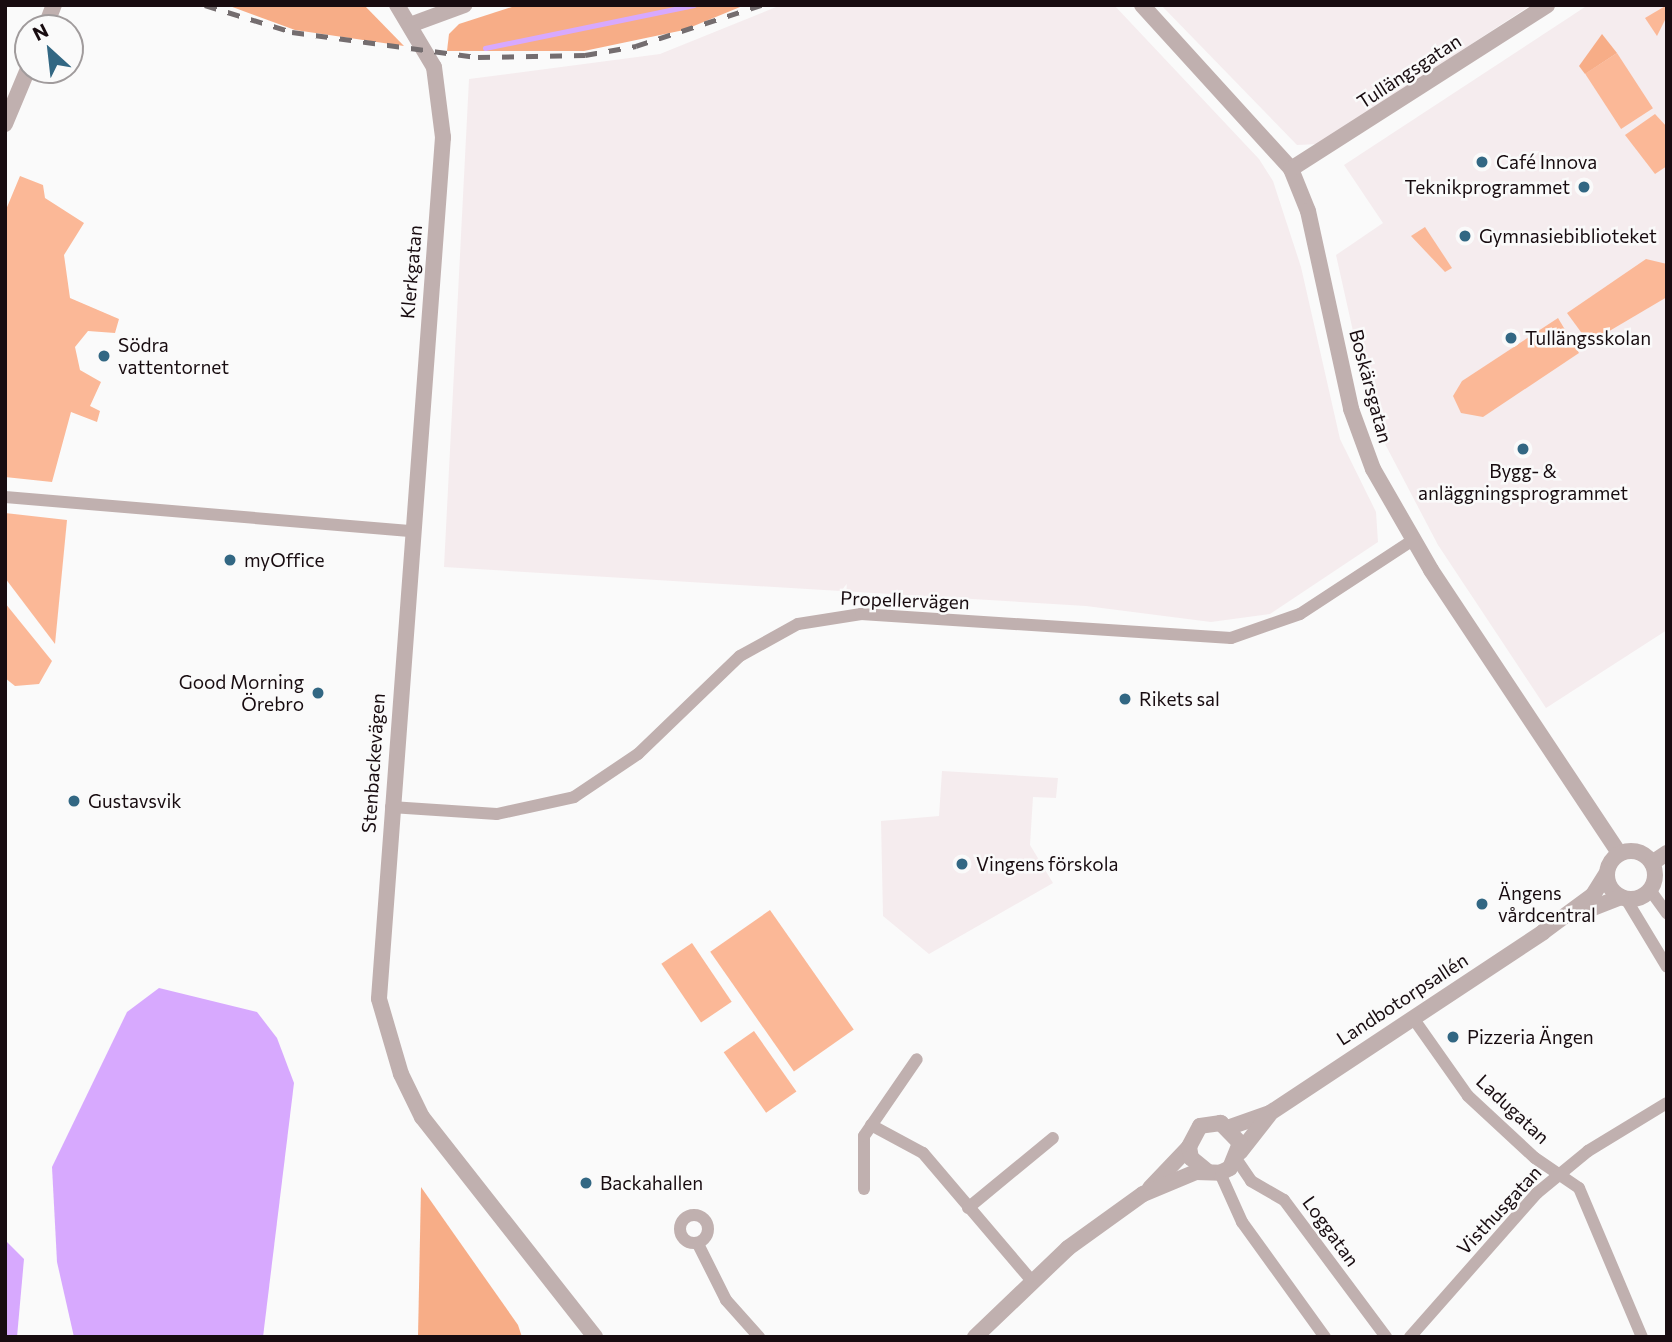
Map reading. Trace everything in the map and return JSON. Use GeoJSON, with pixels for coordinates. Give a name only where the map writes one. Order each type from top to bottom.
{"type":"FeatureCollection","features":[{"type":"Feature","properties":{"kind":"street"},"geometry":{"type":"LineString","coordinates":[[381,5],[410,25],[464,5]]}},
{"type":"Feature","properties":{"kind":"street","name":"Klerkgatan"},"geometry":{"type":"LineString","coordinates":[[397,5],[434,67],[443,113],[410,531]]}},
{"type":"Feature","properties":{"kind":"street","name":"Boskärsgatan"},"geometry":{"type":"LineString","coordinates":[[1142,5],[1291,169],[1308,211],[1357,428],[1413,540],[1619,853]]}},
{"type":"Feature","properties":{"kind":"street","name":"Tullängsgatan"},"geometry":{"type":"LineString","coordinates":[[1291,169],[1547,5]]}},
{"type":"Feature","properties":{"kind":"street"},"geometry":{"type":"LineString","coordinates":[[5,124],[22,84]]}},
{"type":"Feature","properties":{"kind":"street"},"geometry":{"type":"LineString","coordinates":[[5,497],[410,531]]}},
{"type":"Feature","properties":{"kind":"street","name":"Stenbackevägen"},"geometry":{"type":"LineString","coordinates":[[410,531],[377,976],[401,1074],[441,1146],[595,1337]]}},
{"type":"Feature","properties":{"kind":"street","name":"Propellervägen"},"geometry":{"type":"LineString","coordinates":[[391,807],[497,814],[574,797],[638,754],[740,656],[798,624],[861,614],[1231,638],[1300,614],[1413,540]]}},
{"type":"Feature","properties":{"kind":"street"},"geometry":{"type":"LineString","coordinates":[[1652,863],[1637,851],[1619,853],[1607,873],[1667,967]]}},
{"type":"Feature","properties":{"kind":"street"},"geometry":{"type":"LineString","coordinates":[[1652,863],[1667,853]]}},
{"type":"Feature","properties":{"kind":"street"},"geometry":{"type":"LineString","coordinates":[[1652,863],[1650,890],[1667,913]]}},
{"type":"Feature","properties":{"kind":"street","name":"Landbotorpsallén"},"geometry":{"type":"LineString","coordinates":[[1230,1127],[1270,1113],[1558,922],[1593,895],[1607,873]]}},
{"type":"Feature","properties":{"kind":"street"},"geometry":{"type":"LineString","coordinates":[[1624,898],[1650,890]]}},
{"type":"Feature","properties":{"kind":"street","name":"Landbotorpsallén"},"geometry":{"type":"LineString","coordinates":[[1558,922],[1624,898]]}},
{"type":"Feature","properties":{"kind":"street","name":"Ladugatan"},"geometry":{"type":"LineString","coordinates":[[1413,1017],[1468,1096],[1535,1158],[1560,1172],[1579,1188],[1642,1337]]}},
{"type":"Feature","properties":{"kind":"street"},"geometry":{"type":"LineString","coordinates":[[864,1189],[861,1145],[871,1125],[917,1059]]}},
{"type":"Feature","properties":{"kind":"street","name":"Visthusgatan"},"geometry":{"type":"LineString","coordinates":[[1409,1337],[1560,1172],[1667,1103]]}},
{"type":"Feature","properties":{"kind":"street","name":"Landbotorpsallén"},"geometry":{"type":"LineString","coordinates":[[1239,1156],[1270,1113]]}},
{"type":"Feature","properties":{"kind":"street"},"geometry":{"type":"LineString","coordinates":[[871,1125],[923,1153],[1031,1280]]}},
{"type":"Feature","properties":{"kind":"street"},"geometry":{"type":"LineString","coordinates":[[975,1337],[1031,1280],[1143,1194],[1189,1147],[1200,1126],[1230,1127],[1239,1156],[1214,1172],[1143,1194]]}},
{"type":"Feature","properties":{"kind":"street"},"geometry":{"type":"LineString","coordinates":[[968,1208],[1053,1138]]}},
{"type":"Feature","properties":{"kind":"street"},"geometry":{"type":"LineString","coordinates":[[1189,1147],[1191,1158],[1214,1172],[1242,1222],[1325,1337]]}},
{"type":"Feature","properties":{"kind":"street","name":"Loggatan"},"geometry":{"type":"LineString","coordinates":[[1239,1156],[1251,1181],[1284,1200],[1386,1337]]}},
{"type":"Feature","properties":{"kind":"street"},"geometry":{"type":"LineString","coordinates":[[698,1244],[726,1300],[759,1337]]}},
{"type":"Feature","properties":{"kind":"shaded area"},"geometry":{"type":"Polygon","coordinates":[[[227,5],[364,5],[404,46],[295,30],[227,5]]]}},
{"type":"Feature","properties":{"kind":"shaded area"},"geometry":{"type":"Polygon","coordinates":[[[518,5],[745,5],[684,30],[584,51],[447,51],[449,34],[459,24],[518,5]]]}},
{"type":"Feature","properties":{"kind":"shaded area"},"geometry":{"type":"Polygon","coordinates":[[[781,5],[1114,5],[1259,159],[1273,181],[1301,267],[1340,439],[1376,512],[1378,542],[1270,614],[1211,622],[1086,606],[444,567],[469,79],[660,54],[781,5]]]}},
{"type":"Feature","properties":{"kind":"shaded area"},"geometry":{"type":"Polygon","coordinates":[[[1161,5],[1531,5],[1319,144],[1297,145],[1161,5]]]}},
{"type":"Feature","properties":{"kind":"shaded area","name":"Tullängsskolan"},"geometry":{"type":"Polygon","coordinates":[[[1588,5],[1667,5],[1667,630],[1546,708],[1438,545],[1373,421],[1336,255],[1383,223],[1344,165],[1588,5]]]}},
{"type":"Feature","properties":{"kind":"shaded area"},"geometry":{"type":"Polygon","coordinates":[[[1667,5],[1667,16],[1657,36],[1645,18],[1667,5]]]}},
{"type":"Feature","properties":{"kind":"shaded area"},"geometry":{"type":"Polygon","coordinates":[[[1602,34],[1617,53],[1585,74],[1579,66],[1602,34]]]}},
{"type":"Feature","properties":{"kind":"shaded area"},"geometry":{"type":"Polygon","coordinates":[[[1617,53],[1653,108],[1621,129],[1585,74],[1617,53]]]}},
{"type":"Feature","properties":{"kind":"shaded area"},"geometry":{"type":"Polygon","coordinates":[[[1655,114],[1667,127],[1667,166],[1655,174],[1625,135],[1655,114]]]}},
{"type":"Feature","properties":{"kind":"shaded area"},"geometry":{"type":"Polygon","coordinates":[[[20,176],[43,185],[45,198],[84,223],[64,255],[70,298],[119,319],[115,333],[88,331],[75,347],[80,370],[101,382],[90,406],[100,411],[97,422],[71,412],[52,482],[5,477],[5,212],[20,176]]]}},
{"type":"Feature","properties":{"kind":"shaded area"},"geometry":{"type":"Polygon","coordinates":[[[1425,227],[1452,268],[1445,272],[1411,236],[1425,227]]]}},
{"type":"Feature","properties":{"kind":"shaded area"},"geometry":{"type":"Polygon","coordinates":[[[1646,259],[1667,264],[1667,297],[1589,343],[1567,313],[1646,259]]]}},
{"type":"Feature","properties":{"kind":"shaded area"},"geometry":{"type":"Polygon","coordinates":[[[1558,318],[1579,353],[1483,417],[1461,413],[1453,396],[1462,381],[1558,318]]]}},
{"type":"Feature","properties":{"kind":"shaded area"},"geometry":{"type":"Polygon","coordinates":[[[5,513],[67,520],[55,644],[5,578],[5,513]]]}},
{"type":"Feature","properties":{"kind":"shaded area"},"geometry":{"type":"Polygon","coordinates":[[[5,603],[52,661],[39,684],[15,686],[5,678],[5,603]]]}},
{"type":"Feature","properties":{"kind":"shaded area","name":"Vingens förskola"},"geometry":{"type":"Polygon","coordinates":[[[942,771],[1058,778],[1056,798],[1033,797],[1030,845],[1053,883],[929,954],[883,916],[881,821],[939,816],[942,771]]]}},
{"type":"Feature","properties":{"kind":"shaded area"},"geometry":{"type":"Polygon","coordinates":[[[770,910],[854,1030],[794,1071],[710,952],[770,910]]]}},
{"type":"Feature","properties":{"kind":"shaded area"},"geometry":{"type":"Polygon","coordinates":[[[692,943],[732,1002],[701,1023],[661,964],[692,943]]]}},
{"type":"Feature","properties":{"kind":"shaded area"},"geometry":{"type":"Polygon","coordinates":[[[159,988],[257,1012],[277,1038],[294,1083],[263,1337],[74,1337],[57,1262],[52,1167],[127,1012],[159,988]]]}},
{"type":"Feature","properties":{"kind":"shaded area"},"geometry":{"type":"Polygon","coordinates":[[[754,1031],[796,1092],[766,1113],[724,1052],[754,1031]]]}},
{"type":"Feature","properties":{"kind":"shaded area"},"geometry":{"type":"Polygon","coordinates":[[[421,1187],[518,1325],[522,1337],[418,1337],[421,1187]]]}},
{"type":"Feature","properties":{"kind":"shaded area"},"geometry":{"type":"Polygon","coordinates":[[[5,1240],[24,1259],[17,1337],[5,1337],[5,1240]]]}},
{"type":"Feature","properties":{"kind":"waterway"},"geometry":{"type":"LineString","coordinates":[[485,48],[694,5]]}},
{"type":"Feature","properties":{"kind":"railway"},"geometry":{"type":"LineString","coordinates":[[205,5],[292,32],[478,57],[585,55],[636,46],[761,5]]}},
{"type":"Feature","properties":{"kind":"place","name":"Café Innova"},"geometry":{"type":"Point","coordinates":[1482,162]}},
{"type":"Feature","properties":{"kind":"place","name":"Teknikprogrammet"},"geometry":{"type":"Point","coordinates":[1584,187]}},
{"type":"Feature","properties":{"kind":"place","name":"Gymnasiebiblioteket"},"geometry":{"type":"Point","coordinates":[1465,236]}},
{"type":"Feature","properties":{"kind":"place","name":"Tullängsskolan"},"geometry":{"type":"Point","coordinates":[1511,338]}},
{"type":"Feature","properties":{"kind":"place","name":"Södra vattentornet"},"geometry":{"type":"Point","coordinates":[104,356]}},
{"type":"Feature","properties":{"kind":"place","name":"Bygg- & anläggningsprogrammet"},"geometry":{"type":"Point","coordinates":[1523,449]}},
{"type":"Feature","properties":{"kind":"place","name":"myOffice"},"geometry":{"type":"Point","coordinates":[230,560]}},
{"type":"Feature","properties":{"kind":"place","name":"Good Morning Örebro"},"geometry":{"type":"Point","coordinates":[318,693]}},
{"type":"Feature","properties":{"kind":"place","name":"Rikets sal"},"geometry":{"type":"Point","coordinates":[1125,699]}},
{"type":"Feature","properties":{"kind":"place","name":"Gustavsvik"},"geometry":{"type":"Point","coordinates":[74,801]}},
{"type":"Feature","properties":{"kind":"place","name":"Vingens förskola"},"geometry":{"type":"Point","coordinates":[962,864]}},
{"type":"Feature","properties":{"kind":"place","name":"Ängens vårdcentral"},"geometry":{"type":"Point","coordinates":[1482,904]}},
{"type":"Feature","properties":{"kind":"place","name":"Pizzeria Ängen"},"geometry":{"type":"Point","coordinates":[1453,1037]}},
{"type":"Feature","properties":{"kind":"place","name":"Backahallen"},"geometry":{"type":"Point","coordinates":[586,1183]}}]}
